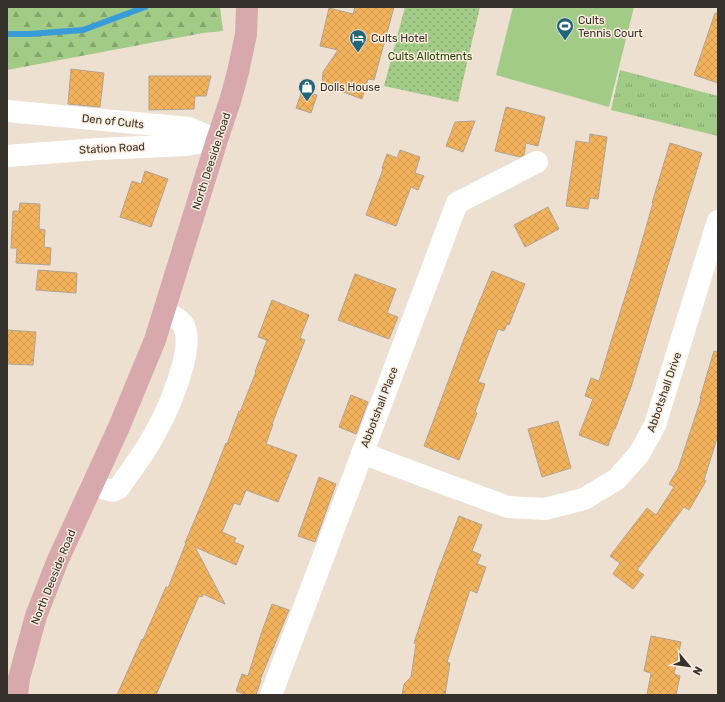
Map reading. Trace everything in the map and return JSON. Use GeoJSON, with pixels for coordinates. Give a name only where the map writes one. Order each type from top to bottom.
{"type":"FeatureCollection","features":[{"type":"Feature","properties":{"kind":"main road","name":"North Deeside Road"},"geometry":{"type":"LineString","coordinates":[[17,695],[19,678],[36,616],[57,562],[155,340],[231,98],[246,34],[247,7]]}},
{"type":"Feature","properties":{"kind":"street","name":"Den of Cults"},"geometry":{"type":"LineString","coordinates":[[7,111],[189,128],[217,140]]}},
{"type":"Feature","properties":{"kind":"street","name":"Station Road"},"geometry":{"type":"LineString","coordinates":[[7,156],[97,149],[187,145],[217,140]]}},
{"type":"Feature","properties":{"kind":"street","name":"Abbotshall Place"},"geometry":{"type":"LineString","coordinates":[[271,695],[457,203],[537,162]]}},
{"type":"Feature","properties":{"kind":"street","name":"Abbotshall Drive"},"geometry":{"type":"LineString","coordinates":[[362,453],[508,507],[545,509],[584,499],[617,479],[640,454],[656,425],[718,221]]}},
{"type":"Feature","properties":{"kind":"street"},"geometry":{"type":"LineString","coordinates":[[92,485],[113,491],[119,488],[154,436],[167,410],[178,383],[185,356],[187,338],[184,326],[181,322],[164,312]]}},
{"type":"Feature","properties":{"kind":"green space"},"geometry":{"type":"Polygon","coordinates":[[[7,7],[220,7],[223,31],[203,33],[7,70],[7,7]]]}},
{"type":"Feature","properties":{"kind":"green space","name":"Cults Allotments"},"geometry":{"type":"Polygon","coordinates":[[[405,7],[480,7],[458,102],[384,86],[405,7]]]}},
{"type":"Feature","properties":{"kind":"green space","name":"Cults Tennis Court"},"geometry":{"type":"Polygon","coordinates":[[[513,7],[634,7],[609,107],[496,75],[513,7]]]}},
{"type":"Feature","properties":{"kind":"green space"},"geometry":{"type":"Polygon","coordinates":[[[620,70],[718,96],[718,136],[611,110],[620,70]]]}},
{"type":"Feature","properties":{"kind":"building","name":"Cults Hotel"},"geometry":{"type":"Polygon","coordinates":[[[355,7],[394,7],[374,80],[368,79],[362,99],[322,84],[323,72],[338,50],[320,46],[329,8],[353,14],[355,7]]]}},
{"type":"Feature","properties":{"kind":"building"},"geometry":{"type":"Polygon","coordinates":[[[715,13],[718,13],[718,83],[694,75],[715,13]]]}},
{"type":"Feature","properties":{"kind":"building"},"geometry":{"type":"Polygon","coordinates":[[[71,69],[104,73],[100,107],[68,104],[71,69]]]}},
{"type":"Feature","properties":{"kind":"building"},"geometry":{"type":"Polygon","coordinates":[[[149,76],[211,76],[206,96],[195,96],[194,109],[149,110],[149,76]]]}},
{"type":"Feature","properties":{"kind":"building","name":"Dolls House"},"geometry":{"type":"Polygon","coordinates":[[[302,91],[317,95],[311,113],[296,108],[302,91]]]}},
{"type":"Feature","properties":{"kind":"building"},"geometry":{"type":"Polygon","coordinates":[[[506,107],[545,117],[538,146],[526,143],[524,155],[520,157],[495,151],[506,107]]]}},
{"type":"Feature","properties":{"kind":"building"},"geometry":{"type":"Polygon","coordinates":[[[475,121],[463,152],[446,146],[455,122],[475,121]]]}},
{"type":"Feature","properties":{"kind":"building"},"geometry":{"type":"Polygon","coordinates":[[[590,134],[607,137],[598,199],[590,198],[588,209],[566,206],[576,141],[589,143],[590,134]]]}},
{"type":"Feature","properties":{"kind":"building"},"geometry":{"type":"Polygon","coordinates":[[[670,143],[702,153],[631,387],[608,446],[579,435],[593,399],[585,396],[591,378],[599,381],[636,262],[670,143]]]}},
{"type":"Feature","properties":{"kind":"building"},"geometry":{"type":"Polygon","coordinates":[[[400,150],[420,157],[415,173],[424,176],[418,190],[411,187],[396,226],[366,215],[387,154],[397,158],[400,150]]]}},
{"type":"Feature","properties":{"kind":"building"},"geometry":{"type":"Polygon","coordinates":[[[145,171],[168,179],[151,227],[120,217],[132,181],[141,184],[145,171]]]}},
{"type":"Feature","properties":{"kind":"building"},"geometry":{"type":"Polygon","coordinates":[[[20,203],[40,204],[39,229],[45,230],[44,247],[51,248],[50,265],[16,263],[17,248],[11,248],[13,211],[19,211],[20,203]]]}},
{"type":"Feature","properties":{"kind":"building"},"geometry":{"type":"Polygon","coordinates":[[[548,207],[559,229],[525,247],[514,225],[548,207]]]}},
{"type":"Feature","properties":{"kind":"building"},"geometry":{"type":"Polygon","coordinates":[[[38,270],[77,273],[76,293],[36,290],[38,270]]]}},
{"type":"Feature","properties":{"kind":"building"},"geometry":{"type":"Polygon","coordinates":[[[492,271],[525,284],[509,325],[507,324],[504,331],[498,329],[478,382],[485,384],[475,412],[477,413],[459,460],[424,446],[464,339],[492,271]]]}},
{"type":"Feature","properties":{"kind":"building"},"geometry":{"type":"Polygon","coordinates":[[[355,274],[396,289],[387,313],[398,317],[389,339],[338,320],[355,274]]]}},
{"type":"Feature","properties":{"kind":"building"},"geometry":{"type":"Polygon","coordinates":[[[272,300],[309,315],[300,338],[305,340],[272,424],[266,444],[297,455],[278,502],[246,490],[240,505],[234,503],[222,532],[236,538],[234,542],[244,546],[236,565],[195,547],[225,604],[203,594],[202,597],[199,596],[156,695],[117,695],[166,587],[168,588],[185,543],[256,372],[267,340],[258,337],[272,300]]]}},
{"type":"Feature","properties":{"kind":"building"},"geometry":{"type":"Polygon","coordinates":[[[7,330],[36,332],[33,365],[7,364],[7,330]]]}},
{"type":"Feature","properties":{"kind":"building"},"geometry":{"type":"Polygon","coordinates":[[[714,351],[718,352],[718,435],[704,480],[706,481],[689,510],[684,507],[637,570],[644,575],[633,589],[613,574],[620,563],[610,556],[647,508],[656,515],[674,487],[669,484],[678,469],[701,399],[700,398],[714,351]]]}},
{"type":"Feature","properties":{"kind":"building"},"geometry":{"type":"Polygon","coordinates":[[[351,395],[368,402],[356,434],[339,427],[351,395]]]}},
{"type":"Feature","properties":{"kind":"building"},"geometry":{"type":"Polygon","coordinates":[[[558,421],[571,468],[542,477],[528,429],[558,421]]]}},
{"type":"Feature","properties":{"kind":"building"},"geometry":{"type":"Polygon","coordinates":[[[319,477],[336,484],[315,542],[298,536],[319,477]]]}},
{"type":"Feature","properties":{"kind":"building"},"geometry":{"type":"Polygon","coordinates":[[[459,516],[482,525],[472,551],[481,555],[477,564],[486,567],[477,593],[470,590],[447,662],[450,663],[445,695],[402,695],[404,684],[411,677],[416,644],[414,643],[437,573],[459,516]]]}},
{"type":"Feature","properties":{"kind":"building"},"geometry":{"type":"Polygon","coordinates":[[[272,604],[289,610],[260,680],[256,695],[247,695],[236,691],[242,674],[248,676],[272,604]]]}},
{"type":"Feature","properties":{"kind":"building"},"geometry":{"type":"Polygon","coordinates":[[[651,636],[681,642],[674,674],[680,676],[676,695],[647,695],[651,673],[644,671],[651,636]]]}},
{"type":"Feature","properties":{"kind":"waterway"},"geometry":{"type":"LineString","coordinates":[[7,34],[83,30],[145,7]]}},
{"type":"Feature","properties":{"kind":"place","name":"Cults Tennis Court"},"geometry":{"type":"Point","coordinates":[565,41]}},
{"type":"Feature","properties":{"kind":"place","name":"Cults Hotel"},"geometry":{"type":"Point","coordinates":[358,53]}},
{"type":"Feature","properties":{"kind":"place","name":"Dolls House"},"geometry":{"type":"Point","coordinates":[307,102]}}]}
